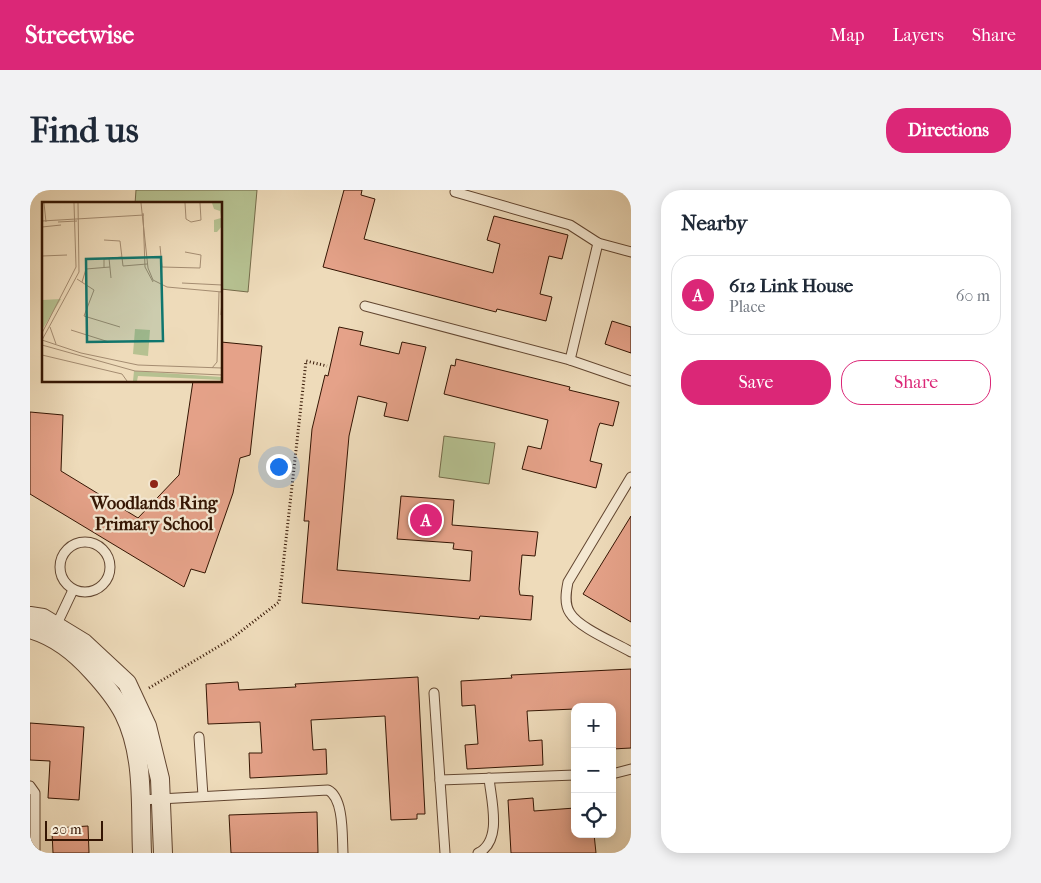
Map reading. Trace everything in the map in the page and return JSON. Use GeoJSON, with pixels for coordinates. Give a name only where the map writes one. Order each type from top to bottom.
{"type":"FeatureCollection","features":[{"type":"Feature","properties":{"kind":"street"},"geometry":{"type":"LineString","coordinates":[[30,616],[43,618],[84,643],[127,683],[147,726],[160,779],[163,853]]}},
{"type":"Feature","properties":{"kind":"street"},"geometry":{"type":"LineString","coordinates":[[30,629],[47,635],[72,650],[114,697],[124,714],[139,768],[142,853]]}},
{"type":"Feature","properties":{"kind":"lane"},"geometry":{"type":"LineString","coordinates":[[455,192],[570,225],[598,243],[631,252]]}},
{"type":"Feature","properties":{"kind":"lane"},"geometry":{"type":"LineString","coordinates":[[570,360],[598,243]]}},
{"type":"Feature","properties":{"kind":"lane"},"geometry":{"type":"LineString","coordinates":[[365,306],[570,360],[631,381]]}},
{"type":"Feature","properties":{"kind":"lane"},"geometry":{"type":"LineString","coordinates":[[631,477],[568,582],[566,598],[570,613],[578,621],[631,652]]}},
{"type":"Feature","properties":{"kind":"lane"},"geometry":{"type":"LineString","coordinates":[[83,542],[96,544],[106,553],[110,565],[108,578],[99,588],[86,592],[74,590],[63,581],[59,569],[62,556],[70,546],[83,542]]}},
{"type":"Feature","properties":{"kind":"lane"},"geometry":{"type":"LineString","coordinates":[[56,626],[74,590]]}},
{"type":"Feature","properties":{"kind":"lane"},"geometry":{"type":"LineString","coordinates":[[434,693],[445,853]]}},
{"type":"Feature","properties":{"kind":"lane"},"geometry":{"type":"LineString","coordinates":[[199,737],[203,796]]}},
{"type":"Feature","properties":{"kind":"lane"},"geometry":{"type":"LineString","coordinates":[[616,773],[631,769]]}},
{"type":"Feature","properties":{"kind":"lane"},"geometry":{"type":"LineString","coordinates":[[440,780],[571,775]]}},
{"type":"Feature","properties":{"kind":"lane"},"geometry":{"type":"LineString","coordinates":[[478,853],[489,845],[493,834],[489,778]]}},
{"type":"Feature","properties":{"kind":"lane"},"geometry":{"type":"LineString","coordinates":[[30,786],[35,793],[35,853]]}},
{"type":"Feature","properties":{"kind":"lane"},"geometry":{"type":"LineString","coordinates":[[141,800],[328,790],[339,803],[343,853]]}},
{"type":"Feature","properties":{"kind":"path"},"geometry":{"type":"LineString","coordinates":[[148,688],[231,639],[279,602],[306,361],[327,366]]}},
{"type":"Feature","properties":{"kind":"green space"},"geometry":{"type":"Polygon","coordinates":[[[136,190],[257,190],[248,292],[222,289],[222,202],[135,202],[136,190]]]}},
{"type":"Feature","properties":{"kind":"green space"},"geometry":{"type":"Polygon","coordinates":[[[444,436],[495,443],[489,484],[439,477],[444,436]]]}},
{"type":"Feature","properties":{"kind":"building"},"geometry":{"type":"Polygon","coordinates":[[[344,190],[362,190],[361,195],[375,199],[364,239],[493,273],[500,244],[487,240],[494,216],[568,235],[562,259],[549,256],[540,294],[552,297],[546,321],[497,309],[496,312],[323,267],[344,190]]]}},
{"type":"Feature","properties":{"kind":"building"},"geometry":{"type":"Polygon","coordinates":[[[612,321],[631,327],[631,353],[605,344],[612,321]]]}},
{"type":"Feature","properties":{"kind":"building"},"geometry":{"type":"Polygon","coordinates":[[[339,327],[363,332],[360,345],[399,354],[402,342],[426,347],[408,421],[384,416],[387,403],[358,396],[349,436],[337,570],[470,581],[472,551],[453,549],[454,543],[397,539],[401,496],[454,500],[452,525],[538,532],[535,556],[522,555],[519,589],[520,595],[533,596],[531,620],[480,616],[479,619],[302,603],[309,521],[304,521],[312,429],[325,375],[328,376],[339,327]]]}},
{"type":"Feature","properties":{"kind":"building"},"geometry":{"type":"Polygon","coordinates":[[[222,342],[262,346],[250,455],[240,458],[233,493],[205,573],[191,569],[184,587],[30,494],[30,412],[63,415],[61,471],[138,518],[179,475],[193,382],[222,382],[222,342]]]}},
{"type":"Feature","properties":{"kind":"building"},"geometry":{"type":"Polygon","coordinates":[[[456,359],[570,387],[569,390],[619,402],[613,426],[600,423],[598,428],[590,461],[602,464],[596,488],[522,469],[528,446],[541,449],[548,420],[444,394],[451,365],[455,366],[456,359]]]}},
{"type":"Feature","properties":{"kind":"building"},"geometry":{"type":"Polygon","coordinates":[[[631,516],[631,622],[583,594],[631,516]]]}},
{"type":"Feature","properties":{"kind":"building"},"geometry":{"type":"Polygon","coordinates":[[[631,669],[631,748],[616,749],[616,703],[571,703],[571,709],[527,711],[529,741],[542,740],[543,765],[467,769],[465,745],[478,744],[475,705],[462,706],[461,681],[512,678],[511,675],[631,669]]]}},
{"type":"Feature","properties":{"kind":"building"},"geometry":{"type":"Polygon","coordinates":[[[418,677],[425,814],[417,814],[417,819],[391,820],[385,716],[311,720],[313,750],[326,749],[327,774],[250,778],[249,753],[262,753],[260,722],[208,724],[206,684],[238,682],[239,690],[296,687],[295,684],[418,677]]]}},
{"type":"Feature","properties":{"kind":"building"},"geometry":{"type":"Polygon","coordinates":[[[30,723],[84,727],[79,800],[48,798],[50,761],[30,760],[30,723]]]}},
{"type":"Feature","properties":{"kind":"building"},"geometry":{"type":"Polygon","coordinates":[[[533,798],[534,811],[571,808],[571,838],[594,838],[596,853],[511,853],[508,800],[533,798]]]}},
{"type":"Feature","properties":{"kind":"building"},"geometry":{"type":"Polygon","coordinates":[[[317,812],[318,853],[231,853],[229,815],[317,812]]]}},
{"type":"Feature","properties":{"kind":"building"},"geometry":{"type":"Polygon","coordinates":[[[88,826],[89,853],[53,853],[52,832],[57,832],[57,828],[88,826]]]}},
{"type":"Feature","properties":{"kind":"place","name":"Woodlands Ring Primary School"},"geometry":{"type":"Point","coordinates":[154,484]}},
{"type":"Feature","properties":{"kind":"place","name":"612 Link House"},"geometry":{"type":"Point","coordinates":[426,520]}}]}
